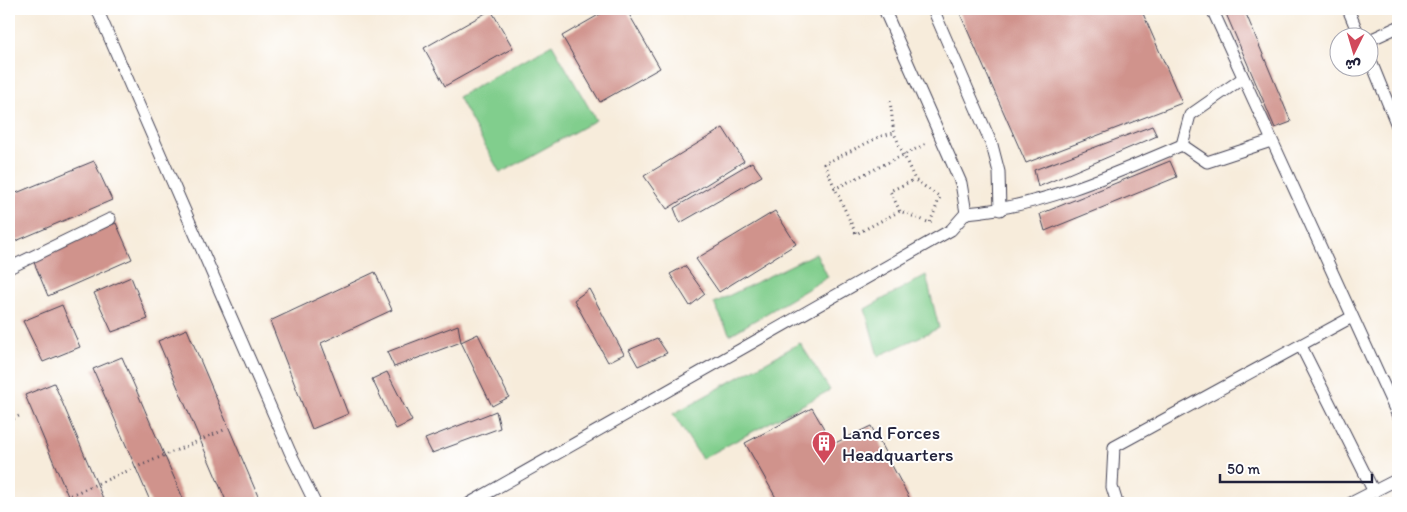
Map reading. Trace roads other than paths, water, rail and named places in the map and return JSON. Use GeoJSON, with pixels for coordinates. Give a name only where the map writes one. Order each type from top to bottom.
{"type":"FeatureCollection","features":[{"type":"Feature","properties":{"kind":"lane"},"geometry":{"type":"LineString","coordinates":[[97,9],[290,452],[315,503]]}},
{"type":"Feature","properties":{"kind":"lane"},"geometry":{"type":"LineString","coordinates":[[884,9],[961,184],[966,213]]}},
{"type":"Feature","properties":{"kind":"lane"},"geometry":{"type":"LineString","coordinates":[[933,9],[992,145],[999,172],[1000,210]]}},
{"type":"Feature","properties":{"kind":"lane"},"geometry":{"type":"LineString","coordinates":[[1212,9],[1398,416]]}},
{"type":"Feature","properties":{"kind":"lane"},"geometry":{"type":"LineString","coordinates":[[1348,9],[1356,28]]}},
{"type":"Feature","properties":{"kind":"lane"},"geometry":{"type":"LineString","coordinates":[[1380,35],[1398,27]]}},
{"type":"Feature","properties":{"kind":"lane"},"geometry":{"type":"LineString","coordinates":[[1182,145],[1190,115],[1243,78]]}},
{"type":"Feature","properties":{"kind":"lane"},"geometry":{"type":"LineString","coordinates":[[1378,78],[1398,128]]}},
{"type":"Feature","properties":{"kind":"lane"},"geometry":{"type":"LineString","coordinates":[[1182,145],[1207,162],[1271,141]]}},
{"type":"Feature","properties":{"kind":"lane"},"geometry":{"type":"LineString","coordinates":[[470,503],[951,230],[966,213],[1000,210],[1111,175],[1182,145]]}},
{"type":"Feature","properties":{"kind":"lane"},"geometry":{"type":"LineString","coordinates":[[9,268],[110,219]]}},
{"type":"Feature","properties":{"kind":"lane"},"geometry":{"type":"LineString","coordinates":[[1117,503],[1112,488],[1114,447],[1352,317]]}},
{"type":"Feature","properties":{"kind":"lane"},"geometry":{"type":"LineString","coordinates":[[1301,346],[1374,492]]}},
{"type":"Feature","properties":{"kind":"lane"},"geometry":{"type":"LineString","coordinates":[[1356,502],[1398,479]]}},
{"type":"Feature","properties":{"kind":"place","name":"Land Forces Headquarters"},"geometry":{"type":"Point","coordinates":[824,464]}}]}
